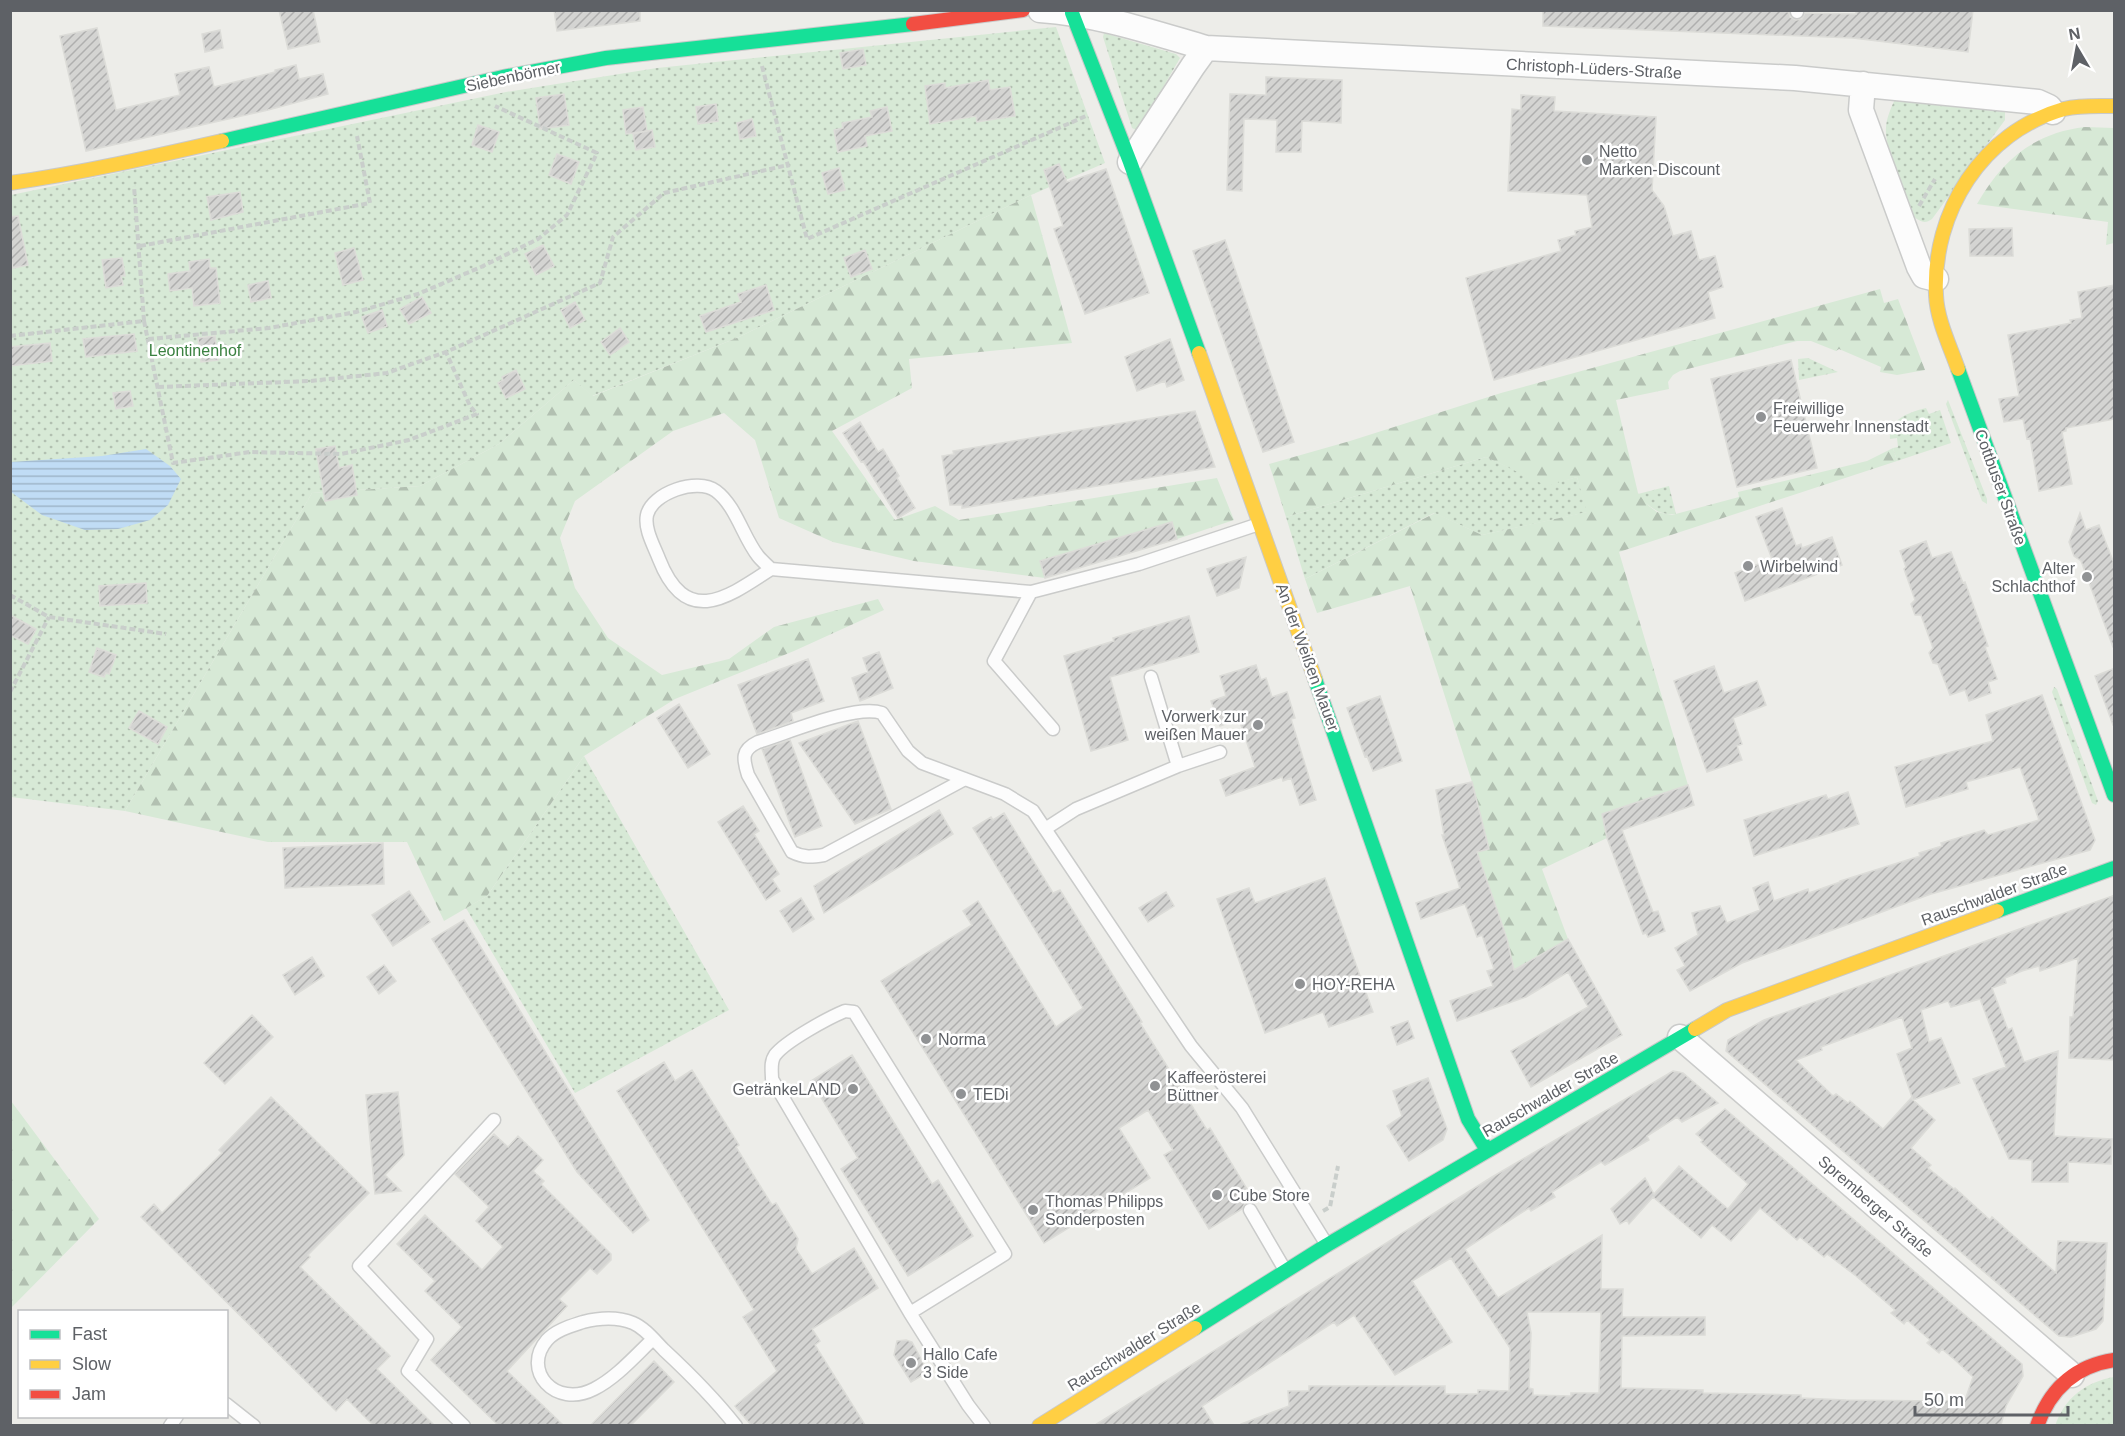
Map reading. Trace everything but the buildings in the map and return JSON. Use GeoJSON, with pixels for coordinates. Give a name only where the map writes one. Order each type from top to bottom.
{"type":"FeatureCollection","features":[{"type":"Feature","properties":{"kind":"street","name":"Siebenbörner"},"geometry":{"type":"LineString","coordinates":[[10,183],[132,162],[503,77],[606,58],[1023,10]]}},
{"type":"Feature","properties":{"kind":"street"},"geometry":{"type":"LineString","coordinates":[[1040,10],[1072,13]]}},
{"type":"Feature","properties":{"kind":"street","name":"Christoph-Lüders-Straße"},"geometry":{"type":"LineString","coordinates":[[1072,13],[1128,24],[1206,48],[1795,78],[2038,102],[2049,107],[2053,112]]}},
{"type":"Feature","properties":{"kind":"street","name":"An der Weißen Mauer"},"geometry":{"type":"LineString","coordinates":[[1072,13],[1130,162],[1260,523],[1468,1119],[1487,1150]]}},
{"type":"Feature","properties":{"kind":"street"},"geometry":{"type":"LineString","coordinates":[[1130,162],[1206,48]]}},
{"type":"Feature","properties":{"kind":"street"},"geometry":{"type":"LineString","coordinates":[[1863,84],[1861,110],[1919,267],[1924,276],[1936,279]]}},
{"type":"Feature","properties":{"kind":"street"},"geometry":{"type":"LineString","coordinates":[[2053,112],[2080,106],[2115,106]]}},
{"type":"Feature","properties":{"kind":"street","name":"Cottbuser Straße"},"geometry":{"type":"LineString","coordinates":[[2053,112],[2010,134],[1981,159],[1960,188],[1945,226],[1936,279],[1936,295],[1946,336],[2115,795]]}},
{"type":"Feature","properties":{"kind":"street","name":"Rauschwalder Straße"},"geometry":{"type":"LineString","coordinates":[[1039,1425],[1327,1245],[1727,1010],[2115,868]]}},
{"type":"Feature","properties":{"kind":"street","name":"Spremberger Straße"},"geometry":{"type":"LineString","coordinates":[[1680,1037],[2072,1375]]}},
{"type":"Feature","properties":{"kind":"street"},"geometry":{"type":"LineString","coordinates":[[2037,1425],[2056,1389],[2072,1375],[2092,1364],[2115,1360]]}},
{"type":"Feature","properties":{"kind":"lane"},"geometry":{"type":"LineString","coordinates":[[771,569],[758,556],[724,499],[716,491],[704,485],[681,487],[658,500],[646,517],[648,530],[665,574],[677,589],[691,599],[703,602],[714,601],[734,593],[771,569],[1030,592],[1139,564],[1260,523]]}},
{"type":"Feature","properties":{"kind":"lane"},"geometry":{"type":"LineString","coordinates":[[1030,592],[994,661],[1053,729]]}},
{"type":"Feature","properties":{"kind":"lane"},"geometry":{"type":"LineString","coordinates":[[1151,677],[1178,766]]}},
{"type":"Feature","properties":{"kind":"lane"},"geometry":{"type":"LineString","coordinates":[[965,779],[824,855],[801,857],[792,852],[748,775],[745,753],[749,746],[758,742],[855,711],[875,710],[882,712],[908,751],[922,763],[965,779],[1005,795],[1033,811],[1191,1046],[1242,1108],[1327,1245]]}},
{"type":"Feature","properties":{"kind":"lane"},"geometry":{"type":"LineString","coordinates":[[1045,829],[1076,809],[1178,766],[1220,752]]}},
{"type":"Feature","properties":{"kind":"lane"},"geometry":{"type":"LineString","coordinates":[[910,1313],[1005,1254],[854,1012],[838,1014],[788,1043],[774,1057],[771,1066],[772,1079],[910,1313],[968,1405],[984,1425]]}},
{"type":"Feature","properties":{"kind":"lane"},"geometry":{"type":"LineString","coordinates":[[464,1425],[408,1371],[427,1339],[359,1266],[494,1120]]}},
{"type":"Feature","properties":{"kind":"lane"},"geometry":{"type":"LineString","coordinates":[[1250,1210],[1286,1271]]}},
{"type":"Feature","properties":{"kind":"lane"},"geometry":{"type":"LineString","coordinates":[[652,1339],[595,1389],[585,1393],[565,1395],[553,1391],[546,1385],[539,1358],[548,1339],[561,1329],[592,1320],[609,1319],[633,1324],[652,1339],[713,1396],[736,1425]]}},
{"type":"Feature","properties":{"kind":"lane"},"geometry":{"type":"LineString","coordinates":[[228,1406],[254,1425]]}},
{"type":"Feature","properties":{"kind":"path"},"geometry":{"type":"LineString","coordinates":[[755,42],[807,239],[1108,106]]}},
{"type":"Feature","properties":{"kind":"path"},"geometry":{"type":"LineString","coordinates":[[148,339],[268,328],[356,312],[418,294],[538,239],[567,215],[597,153],[488,103]]}},
{"type":"Feature","properties":{"kind":"path"},"geometry":{"type":"LineString","coordinates":[[140,246],[370,203],[353,112]]}},
{"type":"Feature","properties":{"kind":"path"},"geometry":{"type":"LineString","coordinates":[[132,162],[144,321],[173,463],[250,452],[341,454],[409,440],[477,414],[470,406],[446,352]]}},
{"type":"Feature","properties":{"kind":"path"},"geometry":{"type":"LineString","coordinates":[[158,387],[310,381],[387,373],[446,352],[600,283],[614,237],[664,193],[788,165]]}},
{"type":"Feature","properties":{"kind":"path"},"geometry":{"type":"LineString","coordinates":[[10,336],[144,321]]}},
{"type":"Feature","properties":{"kind":"path"},"geometry":{"type":"LineString","coordinates":[[10,595],[50,617],[166,634]]}},
{"type":"Feature","properties":{"kind":"path"},"geometry":{"type":"LineString","coordinates":[[10,692],[50,617]]}},
{"type":"Feature","properties":{"kind":"path"},"geometry":{"type":"LineString","coordinates":[[1311,1218],[1330,1207],[1338,1166]]}},
{"type":"Feature","properties":{"kind":"green space","name":"Leontinenhof"},"geometry":{"type":"Polygon","coordinates":[[[1056,27],[1105,163],[1031,195],[739,337],[592,396],[574,380],[499,444],[420,486],[312,493],[125,811],[11,797],[11,195],[506,92],[657,68],[1056,27]]]}},
{"type":"Feature","properties":{"kind":"green space"},"geometry":{"type":"Polygon","coordinates":[[[1104,33],[1176,54],[1180,58],[1139,129],[1132,128],[1103,37],[1104,33]]]}},
{"type":"Feature","properties":{"kind":"green space"},"geometry":{"type":"Polygon","coordinates":[[[1896,97],[2000,105],[2005,112],[2005,120],[1932,219],[1927,222],[1914,217],[1887,143],[1886,123],[1896,97]]]}},
{"type":"Feature","properties":{"kind":"green space"},"geometry":{"type":"Polygon","coordinates":[[[2085,127],[2114,128],[2114,243],[2106,245],[2108,222],[1977,204],[1997,174],[2021,151],[2050,135],[2085,127]]]}},
{"type":"Feature","properties":{"kind":"green space"},"geometry":{"type":"Polygon","coordinates":[[[1031,195],[1072,343],[909,359],[912,388],[832,431],[895,520],[935,506],[959,520],[1217,478],[1234,520],[1177,539],[1172,522],[1040,561],[1045,578],[914,561],[833,542],[779,518],[755,440],[724,413],[673,431],[575,501],[560,538],[575,588],[608,638],[662,675],[729,659],[774,627],[878,599],[884,610],[794,651],[675,699],[584,756],[487,896],[444,921],[407,842],[268,842],[125,811],[312,493],[420,486],[499,444],[574,380],[593,396],[739,337],[1031,195]]]}},
{"type":"Feature","properties":{"kind":"green space"},"geometry":{"type":"Polygon","coordinates":[[[1880,289],[1884,303],[1898,299],[1925,370],[1897,375],[1880,372],[1881,367],[1839,349],[1836,351],[1811,341],[1797,341],[1680,371],[1668,382],[1669,389],[1616,400],[1638,493],[1657,512],[1672,515],[1739,497],[1738,492],[1867,461],[1893,448],[1897,461],[1619,552],[1688,785],[1603,814],[1607,838],[1542,869],[1568,939],[1514,970],[1507,938],[1477,852],[1489,849],[1472,782],[1410,586],[1317,613],[1305,579],[1435,513],[1482,535],[1587,512],[1577,477],[1547,486],[1486,457],[1286,517],[1269,464],[1501,393],[1880,289]]]}},
{"type":"Feature","properties":{"kind":"green space"},"geometry":{"type":"Polygon","coordinates":[[[1808,358],[1838,372],[1799,380],[1798,359],[1808,358]]]}},
{"type":"Feature","properties":{"kind":"green space"},"geometry":{"type":"Polygon","coordinates":[[[1948,400],[1987,504],[1982,501],[1946,404],[1948,400]]]}},
{"type":"Feature","properties":{"kind":"green space"},"geometry":{"type":"Polygon","coordinates":[[[1926,408],[1929,414],[1940,410],[1951,443],[1897,461],[1893,448],[1898,447],[1897,438],[1890,439],[1893,426],[1896,421],[1907,414],[1926,408]]]}},
{"type":"Feature","properties":{"kind":"green space"},"geometry":{"type":"Polygon","coordinates":[[[1486,457],[1547,485],[1577,477],[1588,512],[1482,535],[1434,513],[1305,579],[1286,517],[1486,457]]]}},
{"type":"Feature","properties":{"kind":"green space"},"geometry":{"type":"Polygon","coordinates":[[[1669,486],[1676,514],[1654,509],[1638,494],[1669,486]]]}},
{"type":"Feature","properties":{"kind":"green space"},"geometry":{"type":"Polygon","coordinates":[[[2054,687],[2057,689],[2098,801],[2096,805],[2092,803],[2052,692],[2054,687]]]}},
{"type":"Feature","properties":{"kind":"green space"},"geometry":{"type":"Polygon","coordinates":[[[584,756],[729,1010],[575,1093],[466,908],[487,896],[584,756]]]}},
{"type":"Feature","properties":{"kind":"green space"},"geometry":{"type":"Polygon","coordinates":[[[11,1101],[99,1219],[11,1308],[11,1101]]]}},
{"type":"Feature","properties":{"kind":"green space"},"geometry":{"type":"Polygon","coordinates":[[[2114,1377],[2114,1425],[2055,1426],[2064,1407],[2078,1392],[2094,1383],[2114,1377]]]}},
{"type":"Feature","properties":{"kind":"water"},"geometry":{"type":"Polygon","coordinates":[[[146,449],[170,466],[181,479],[168,505],[150,520],[118,529],[85,530],[42,515],[11,492],[11,462],[102,456],[146,449]]]}},
{"type":"Feature","properties":{"kind":"traffic: fast"},"geometry":{"type":"LineString","coordinates":[[1072,13],[1130,162],[1199,353]]}},
{"type":"Feature","properties":{"kind":"traffic: fast"},"geometry":{"type":"LineString","coordinates":[[222,141],[503,77],[606,58],[913,24]]}},
{"type":"Feature","properties":{"kind":"traffic: fast"},"geometry":{"type":"LineString","coordinates":[[1958,369],[2114,795]]}},
{"type":"Feature","properties":{"kind":"traffic: fast"},"geometry":{"type":"LineString","coordinates":[[1315,679],[1468,1119],[1487,1150]]}},
{"type":"Feature","properties":{"kind":"traffic: fast"},"geometry":{"type":"LineString","coordinates":[[1997,911],[2114,868]]}},
{"type":"Feature","properties":{"kind":"traffic: fast"},"geometry":{"type":"LineString","coordinates":[[1195,1328],[1327,1245],[1695,1029]]}},
{"type":"Feature","properties":{"kind":"traffic: slow"},"geometry":{"type":"LineString","coordinates":[[1958,369],[1939,314],[1936,295],[1937,264],[1943,234],[1953,206],[1968,180],[1986,156],[2009,136],[2035,120],[2064,109],[2114,106]]}},
{"type":"Feature","properties":{"kind":"traffic: slow"},"geometry":{"type":"LineString","coordinates":[[10,183],[90,170],[222,141]]}},
{"type":"Feature","properties":{"kind":"traffic: slow"},"geometry":{"type":"LineString","coordinates":[[1199,353],[1315,679]]}},
{"type":"Feature","properties":{"kind":"traffic: slow"},"geometry":{"type":"LineString","coordinates":[[1695,1029],[1727,1010],[1997,911]]}},
{"type":"Feature","properties":{"kind":"traffic: slow"},"geometry":{"type":"LineString","coordinates":[[1039,1426],[1195,1328]]}},
{"type":"Feature","properties":{"kind":"traffic: jam"},"geometry":{"type":"LineString","coordinates":[[913,24],[1023,10]]}},
{"type":"Feature","properties":{"kind":"traffic: jam"},"geometry":{"type":"LineString","coordinates":[[2037,1426],[2049,1401],[2066,1381],[2087,1368],[2114,1360]]}},
{"type":"Feature","properties":{"kind":"place","name":"Netto Marken-Discount"},"geometry":{"type":"Point","coordinates":[1587,160]}},
{"type":"Feature","properties":{"kind":"place","name":"Freiwillige Feuerwehr Innenstadt"},"geometry":{"type":"Point","coordinates":[1761,417]}},
{"type":"Feature","properties":{"kind":"place","name":"Wirbelwind"},"geometry":{"type":"Point","coordinates":[1748,566]}},
{"type":"Feature","properties":{"kind":"place","name":"Alter Schlachthof"},"geometry":{"type":"Point","coordinates":[2087,577]}},
{"type":"Feature","properties":{"kind":"place","name":"Vorwerk zur weißen Mauer"},"geometry":{"type":"Point","coordinates":[1258,725]}},
{"type":"Feature","properties":{"kind":"place","name":"HOY-REHA"},"geometry":{"type":"Point","coordinates":[1300,984]}},
{"type":"Feature","properties":{"kind":"place","name":"Norma"},"geometry":{"type":"Point","coordinates":[926,1039]}},
{"type":"Feature","properties":{"kind":"place","name":"Kaffeerösterei Büttner"},"geometry":{"type":"Point","coordinates":[1155,1086]}},
{"type":"Feature","properties":{"kind":"place","name":"GetränkeLAND"},"geometry":{"type":"Point","coordinates":[853,1089]}},
{"type":"Feature","properties":{"kind":"place","name":"TEDi"},"geometry":{"type":"Point","coordinates":[961,1094]}},
{"type":"Feature","properties":{"kind":"place","name":"Cube Store"},"geometry":{"type":"Point","coordinates":[1217,1195]}},
{"type":"Feature","properties":{"kind":"place","name":"Thomas Philipps Sonderposten"},"geometry":{"type":"Point","coordinates":[1033,1210]}},
{"type":"Feature","properties":{"kind":"place","name":"Hallo Cafe 3 Side"},"geometry":{"type":"Point","coordinates":[911,1363]}}]}
